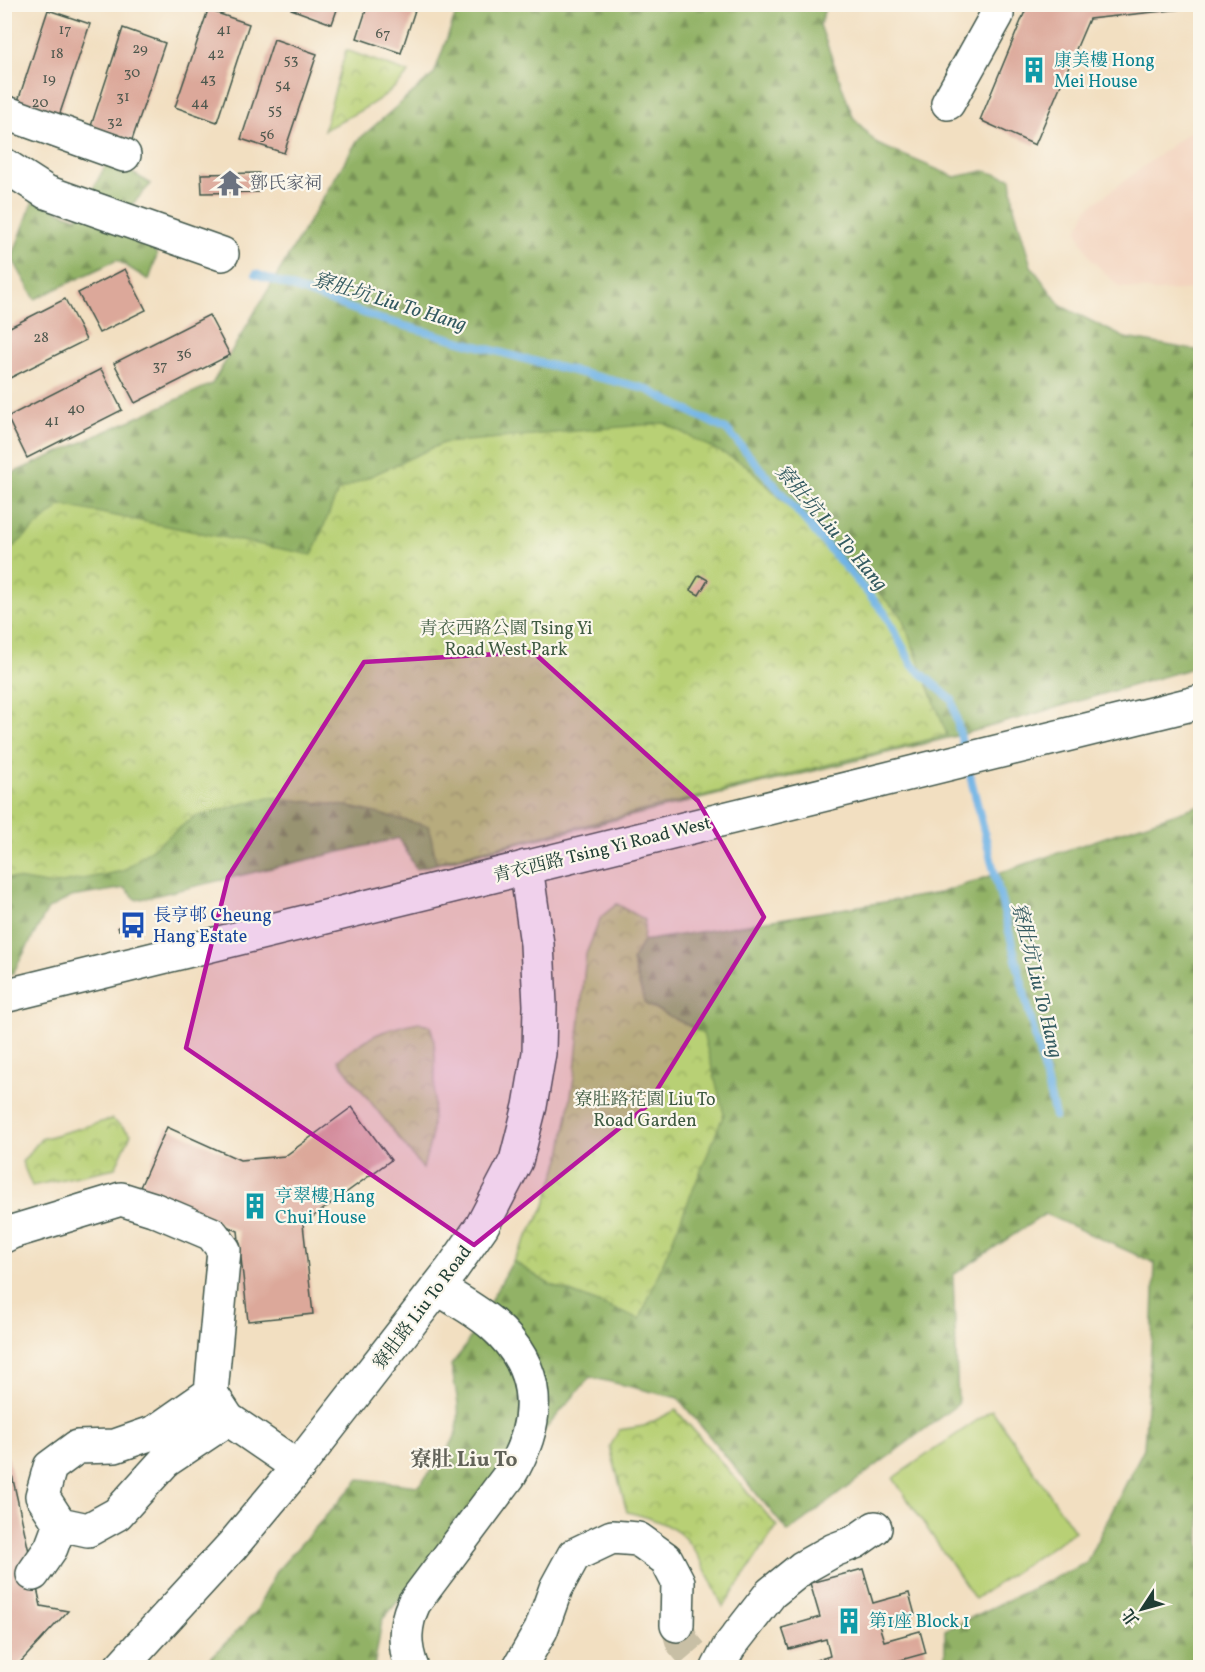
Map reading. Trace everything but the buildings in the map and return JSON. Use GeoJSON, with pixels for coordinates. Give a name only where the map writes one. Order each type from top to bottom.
{"type":"FeatureCollection","features":[{"type":"Feature","properties":{"kind":"main road"},"geometry":{"type":"LineString","coordinates":[[948,103],[997,15],[994,4]]}},
{"type":"Feature","properties":{"kind":"main road"},"geometry":{"type":"LineString","coordinates":[[4,112],[124,155]]}},
{"type":"Feature","properties":{"kind":"main road"},"geometry":{"type":"LineString","coordinates":[[4,165],[46,192],[222,254]]}},
{"type":"Feature","properties":{"kind":"main road","name":"青衣西路 Tsing Yi Road West"},"geometry":{"type":"LineString","coordinates":[[4,996],[1200,702]]}},
{"type":"Feature","properties":{"kind":"main road","name":"寮肚路 Liu To Road"},"geometry":{"type":"LineString","coordinates":[[120,1668],[232,1546],[298,1467],[438,1288],[482,1226],[516,1161],[530,1106],[539,1053],[540,1005],[537,944],[526,867]]}},
{"type":"Feature","properties":{"kind":"main road"},"geometry":{"type":"LineString","coordinates":[[4,1236],[121,1199],[153,1209],[212,1234],[224,1250],[220,1406],[165,1461],[117,1514],[88,1530],[60,1524],[42,1496],[50,1467],[77,1446],[116,1446],[220,1406]]}},
{"type":"Feature","properties":{"kind":"main road"},"geometry":{"type":"LineString","coordinates":[[412,1668],[408,1656],[406,1627],[414,1603],[509,1476],[521,1457],[532,1420],[533,1399],[529,1379],[513,1346],[490,1322],[438,1288]]}},
{"type":"Feature","properties":{"kind":"main road"},"geometry":{"type":"LineString","coordinates":[[220,1406],[298,1467]]}},
{"type":"Feature","properties":{"kind":"main road"},"geometry":{"type":"LineString","coordinates":[[33,1574],[51,1548],[60,1524]]}},
{"type":"Feature","properties":{"kind":"main road"},"geometry":{"type":"LineString","coordinates":[[718,1668],[729,1647],[771,1593],[802,1568],[834,1550],[855,1542],[875,1528]]}},
{"type":"Feature","properties":{"kind":"main road"},"geometry":{"type":"LineString","coordinates":[[519,1668],[541,1630],[556,1588],[574,1555],[612,1537],[639,1539],[666,1559],[678,1582],[677,1624]]}},
{"type":"Feature","properties":{"kind":"highlighted area"},"geometry":{"type":"Polygon","coordinates":[[[533,652],[698,801],[764,917],[647,1106],[474,1245],[186,1048],[228,877],[364,662],[533,652]]]}},
{"type":"Feature","properties":{"kind":"shaded area"},"geometry":{"type":"Polygon","coordinates":[[[1200,124],[1200,289],[1157,291],[1119,287],[1091,259],[1077,231],[1087,209],[1200,124]]]}},
{"type":"Feature","properties":{"kind":"green space"},"geometry":{"type":"Polygon","coordinates":[[[459,5],[826,5],[820,25],[853,117],[877,144],[955,177],[984,171],[1011,178],[1014,207],[1031,266],[1061,306],[1125,338],[1200,351],[1200,666],[964,734],[416,869],[399,838],[137,900],[125,888],[71,897],[48,909],[13,973],[5,975],[4,477],[212,384],[357,141],[434,74],[459,5]]]}},
{"type":"Feature","properties":{"kind":"green space"},"geometry":{"type":"Polygon","coordinates":[[[346,50],[409,73],[391,91],[324,130],[346,50]]]}},
{"type":"Feature","properties":{"kind":"green space"},"geometry":{"type":"Polygon","coordinates":[[[109,159],[151,184],[128,209],[157,255],[149,280],[117,260],[35,299],[12,258],[33,201],[77,218],[109,159]]]}},
{"type":"Feature","properties":{"kind":"green space","name":"青衣西路公園 Tsing Yi Road West Park"},"geometry":{"type":"Polygon","coordinates":[[[664,423],[746,465],[901,615],[947,735],[436,862],[429,826],[346,806],[269,797],[194,817],[123,871],[52,885],[5,877],[5,554],[61,505],[312,555],[338,491],[443,443],[664,423]]]}},
{"type":"Feature","properties":{"kind":"green space"},"geometry":{"type":"Polygon","coordinates":[[[1200,805],[1200,1667],[945,1667],[945,1630],[1086,1563],[1144,1448],[1155,1263],[1045,1214],[953,1275],[958,1404],[788,1532],[678,1398],[590,1377],[382,1620],[374,1667],[201,1668],[256,1612],[275,1573],[359,1479],[418,1486],[444,1455],[453,1442],[458,1418],[451,1365],[463,1350],[513,1261],[549,1284],[640,1319],[703,1033],[645,1004],[632,961],[643,941],[940,893],[1200,805]]]}},
{"type":"Feature","properties":{"kind":"green space","name":"寮肚路花園 Liu To Road Garden"},"geometry":{"type":"Polygon","coordinates":[[[617,904],[645,920],[643,941],[632,961],[645,1004],[703,1033],[724,1114],[640,1319],[549,1284],[513,1261],[544,1208],[561,1156],[575,1071],[586,954],[601,917],[617,904]]]}},
{"type":"Feature","properties":{"kind":"green space"},"geometry":{"type":"Polygon","coordinates":[[[419,1022],[430,1026],[435,1049],[431,1138],[423,1169],[338,1060],[376,1035],[419,1022]]]}},
{"type":"Feature","properties":{"kind":"green space"},"geometry":{"type":"Polygon","coordinates":[[[112,1119],[131,1134],[115,1168],[32,1186],[22,1162],[41,1139],[112,1119]]]}},
{"type":"Feature","properties":{"kind":"green space"},"geometry":{"type":"Polygon","coordinates":[[[676,1410],[777,1526],[723,1607],[704,1568],[692,1548],[679,1533],[661,1523],[627,1512],[610,1447],[619,1430],[644,1426],[676,1410]]]}},
{"type":"Feature","properties":{"kind":"green space"},"geometry":{"type":"Polygon","coordinates":[[[992,1410],[1075,1531],[975,1599],[893,1478],[992,1410]]]}},
{"type":"Feature","properties":{"kind":"waterway","name":"寮肚坑 Liu To Hang"},"geometry":{"type":"LineString","coordinates":[[256,274],[380,319],[521,358],[646,389],[728,431],[884,612],[913,666],[952,700],[965,755]]}},
{"type":"Feature","properties":{"kind":"waterway","name":"寮肚坑 Liu To Hang"},"geometry":{"type":"LineString","coordinates":[[968,767],[1055,1116]]}},
{"type":"Feature","properties":{"kind":"tunnel"},"geometry":{"type":"LineString","coordinates":[[677,1625],[682,1642],[700,1663]]}},
{"type":"Feature","properties":{"kind":"place","name":"康美樓 Hong Mei House"},"geometry":{"type":"Point","coordinates":[1034,70]}},
{"type":"Feature","properties":{"kind":"place","name":"鄧氏家祠"},"geometry":{"type":"Point","coordinates":[230,183]}},
{"type":"Feature","properties":{"kind":"place","name":"長亨邨 Cheung Hang Estate"},"geometry":{"type":"Point","coordinates":[133,925]}},
{"type":"Feature","properties":{"kind":"place","name":"亨翠樓 Hang Chui House"},"geometry":{"type":"Point","coordinates":[255,1206]}},
{"type":"Feature","properties":{"kind":"place","name":"第1座 Block 1"},"geometry":{"type":"Point","coordinates":[849,1621]}},
{"type":"Feature","properties":{"kind":"district","name":"寮肚 Liu To"},"geometry":{"type":"Point","coordinates":[464,1459]}}]}
